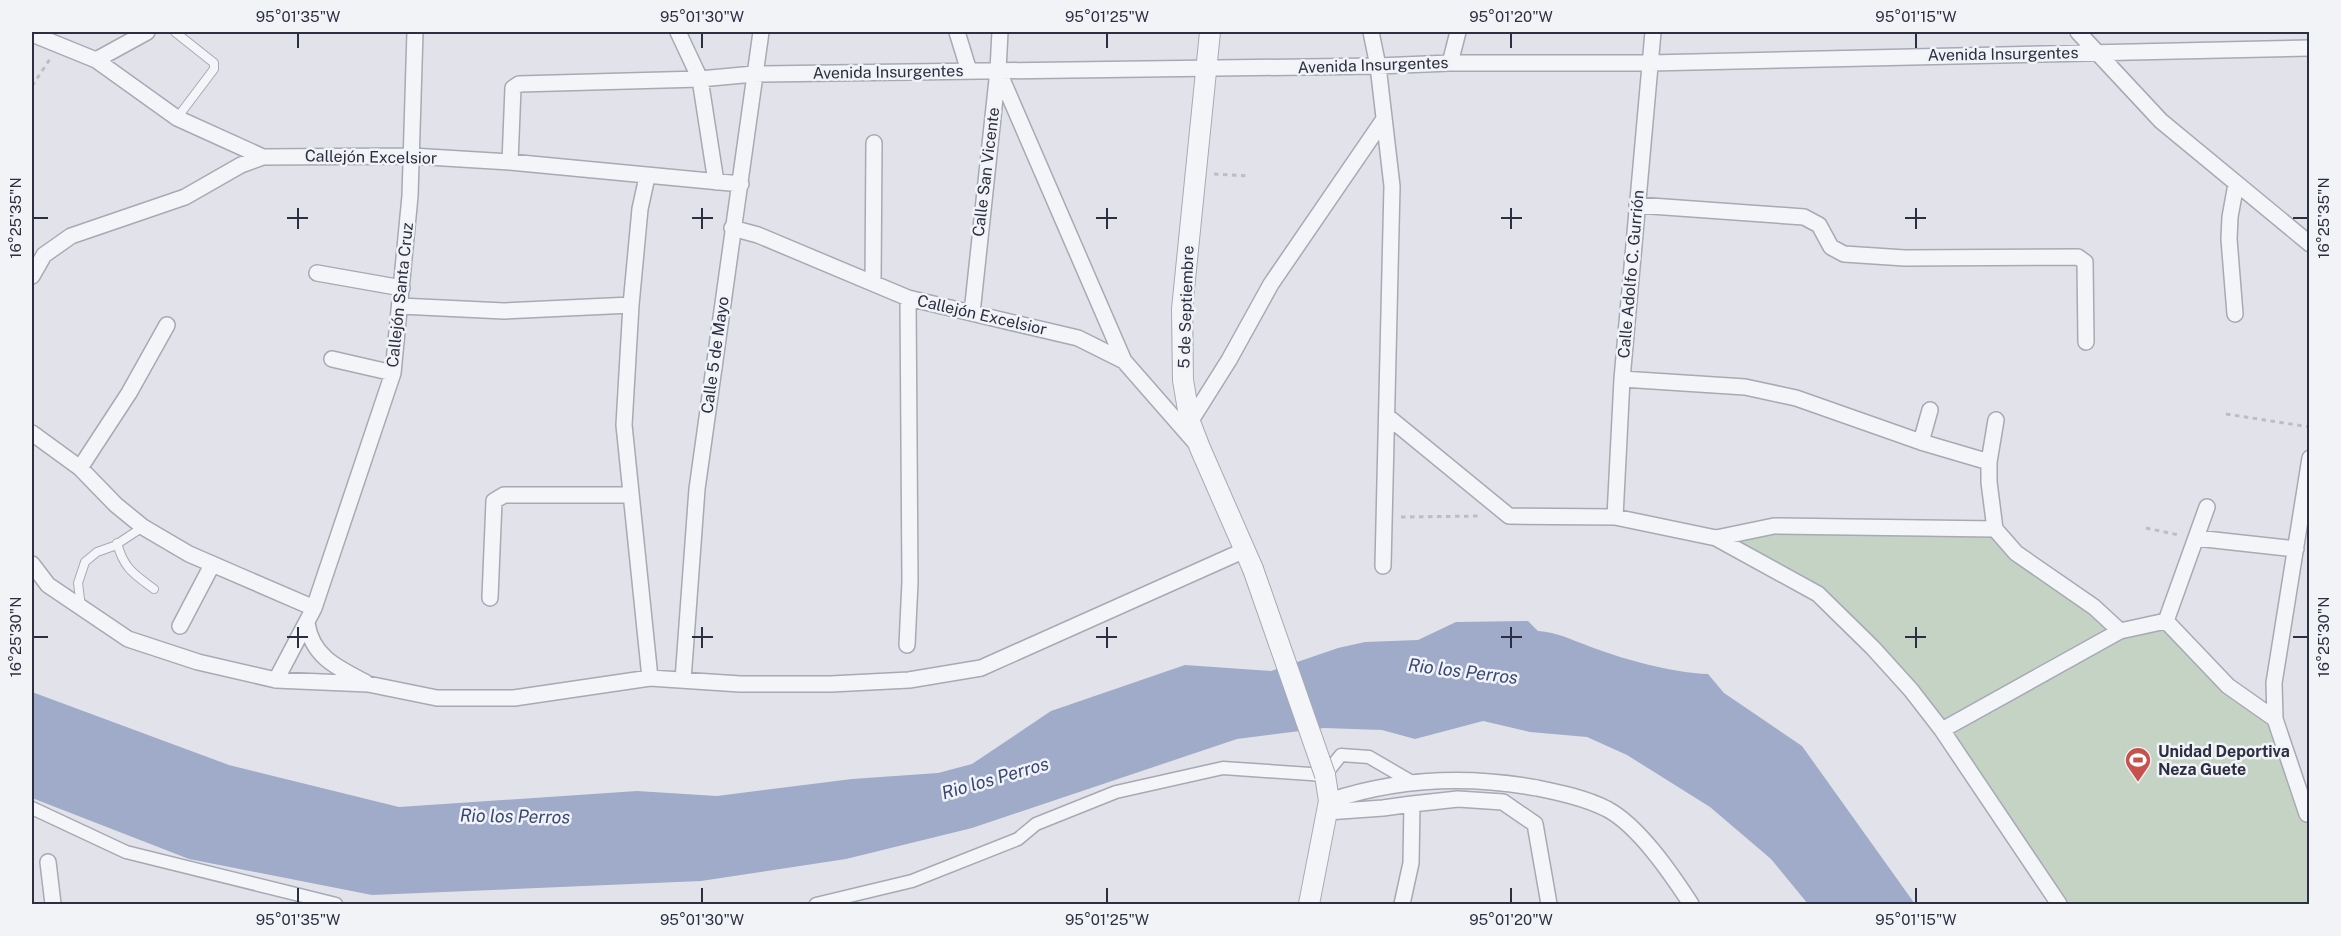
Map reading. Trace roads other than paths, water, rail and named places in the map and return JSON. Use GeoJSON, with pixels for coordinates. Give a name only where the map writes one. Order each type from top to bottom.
{"type":"FeatureCollection","features":[{"type":"Feature","properties":{"kind":"street"},"geometry":{"type":"LineString","coordinates":[[96,60],[147,32]]}},
{"type":"Feature","properties":{"kind":"street","name":"Callejón Santa Cruz"},"geometry":{"type":"LineString","coordinates":[[276,680],[314,608],[393,373],[412,156],[415,32]]}},
{"type":"Feature","properties":{"kind":"street"},"geometry":{"type":"LineString","coordinates":[[678,32],[700,78],[716,182]]}},
{"type":"Feature","properties":{"kind":"street","name":"Calle 5 de Mayo"},"geometry":{"type":"LineString","coordinates":[[683,680],[697,489],[761,32]]}},
{"type":"Feature","properties":{"kind":"street"},"geometry":{"type":"LineString","coordinates":[[957,32],[969,71]]}},
{"type":"Feature","properties":{"kind":"street","name":"Calle San Vicente"},"geometry":{"type":"LineString","coordinates":[[972,313],[1000,32]]}},
{"type":"Feature","properties":{"kind":"street","name":"5 de Septiembre"},"geometry":{"type":"LineString","coordinates":[[1210,32],[1182,309],[1183,380],[1190,422],[1245,550],[1325,775],[1328,806],[1310,904]]}},
{"type":"Feature","properties":{"kind":"street"},"geometry":{"type":"LineString","coordinates":[[1371,32],[1378,66],[1392,186],[1383,566]]}},
{"type":"Feature","properties":{"kind":"street"},"geometry":{"type":"LineString","coordinates":[[1450,63],[1458,32]]}},
{"type":"Feature","properties":{"kind":"street","name":"Calle Adolfo C. Gurrión"},"geometry":{"type":"LineString","coordinates":[[1615,517],[1622,379],[1653,32]]}},
{"type":"Feature","properties":{"kind":"street"},"geometry":{"type":"LineString","coordinates":[[2078,32],[2161,121],[2310,244]]}},
{"type":"Feature","properties":{"kind":"street","name":"Callejón Excelsior"},"geometry":{"type":"LineString","coordinates":[[32,34],[96,60],[177,118],[263,157],[412,156],[510,162],[647,177],[741,184]]}},
{"type":"Feature","properties":{"kind":"street","name":"Avenida Insurgentes"},"geometry":{"type":"LineString","coordinates":[[510,162],[513,88],[519,84],[754,74],[1207,69],[1450,63],[1650,63],[2310,48]]}},
{"type":"Feature","properties":{"kind":"street"},"geometry":{"type":"LineString","coordinates":[[998,70],[1124,361]]}},
{"type":"Feature","properties":{"kind":"street"},"geometry":{"type":"LineString","coordinates":[[1190,422],[1229,360],[1271,284],[1384,119]]}},
{"type":"Feature","properties":{"kind":"street"},"geometry":{"type":"LineString","coordinates":[[873,283],[874,143]]}},
{"type":"Feature","properties":{"kind":"street"},"geometry":{"type":"LineString","coordinates":[[32,276],[44,255],[71,236],[185,197],[241,165],[263,157]]}},
{"type":"Feature","properties":{"kind":"street"},"geometry":{"type":"LineString","coordinates":[[647,177],[640,208],[631,305],[624,425],[650,678]]}},
{"type":"Feature","properties":{"kind":"street"},"geometry":{"type":"LineString","coordinates":[[2235,314],[2229,239],[2236,184]]}},
{"type":"Feature","properties":{"kind":"street"},"geometry":{"type":"LineString","coordinates":[[1637,205],[1803,217],[1819,225],[1831,247],[1844,254],[1905,258],[2078,257],[2085,262],[2086,342]]}},
{"type":"Feature","properties":{"kind":"street","name":"Callejón Excelsior"},"geometry":{"type":"LineString","coordinates":[[732,228],[758,235],[908,298],[1077,338],[1124,361],[1200,448]]}},
{"type":"Feature","properties":{"kind":"street"},"geometry":{"type":"LineString","coordinates":[[316,273],[402,288]]}},
{"type":"Feature","properties":{"kind":"street"},"geometry":{"type":"LineString","coordinates":[[907,645],[910,582],[908,298]]}},
{"type":"Feature","properties":{"kind":"street"},"geometry":{"type":"LineString","coordinates":[[400,306],[504,311],[631,305]]}},
{"type":"Feature","properties":{"kind":"street"},"geometry":{"type":"LineString","coordinates":[[80,468],[129,393],[166,325]]}},
{"type":"Feature","properties":{"kind":"street"},"geometry":{"type":"LineString","coordinates":[[332,358],[393,373]]}},
{"type":"Feature","properties":{"kind":"street"},"geometry":{"type":"LineString","coordinates":[[1622,379],[1745,387],[1796,398],[1989,462]]}},
{"type":"Feature","properties":{"kind":"street"},"geometry":{"type":"LineString","coordinates":[[1921,441],[1930,410]]}},
{"type":"Feature","properties":{"kind":"street"},"geometry":{"type":"LineString","coordinates":[[1387,416],[1509,516],[1615,517],[1716,538],[1818,594],[1873,648],[1911,690],[1942,730],[2059,904]]}},
{"type":"Feature","properties":{"kind":"street"},"geometry":{"type":"LineString","coordinates":[[1996,420],[1989,462],[1995,529],[2016,553],[2094,608],[2120,631]]}},
{"type":"Feature","properties":{"kind":"street"},"geometry":{"type":"LineString","coordinates":[[32,433],[80,468],[116,505],[143,527],[212,565],[314,608]]}},
{"type":"Feature","properties":{"kind":"street"},"geometry":{"type":"LineString","coordinates":[[2309,816],[2275,719],[2274,684],[2310,458]]}},
{"type":"Feature","properties":{"kind":"street"},"geometry":{"type":"LineString","coordinates":[[490,597],[494,501],[504,495],[631,495]]}},
{"type":"Feature","properties":{"kind":"street"},"geometry":{"type":"LineString","coordinates":[[2166,621],[2207,507]]}},
{"type":"Feature","properties":{"kind":"street"},"geometry":{"type":"LineString","coordinates":[[1716,538],[1774,526],[1995,529]]}},
{"type":"Feature","properties":{"kind":"street"},"geometry":{"type":"LineString","coordinates":[[2196,538],[2296,549]]}},
{"type":"Feature","properties":{"kind":"street"},"geometry":{"type":"LineString","coordinates":[[32,564],[48,585],[128,639],[198,662],[276,680],[368,684],[437,698],[514,698],[650,678],[740,684],[831,684],[909,680],[981,668],[1245,550]]}},
{"type":"Feature","properties":{"kind":"street"},"geometry":{"type":"LineString","coordinates":[[180,626],[212,565]]}},
{"type":"Feature","properties":{"kind":"street"},"geometry":{"type":"LineString","coordinates":[[2166,621],[2228,686],[2275,719]]}},
{"type":"Feature","properties":{"kind":"street"},"geometry":{"type":"LineString","coordinates":[[1942,730],[2120,631],[2166,621]]}},
{"type":"Feature","properties":{"kind":"street"},"geometry":{"type":"LineString","coordinates":[[307,623],[309,637],[328,662],[368,684]]}},
{"type":"Feature","properties":{"kind":"street"},"geometry":{"type":"LineString","coordinates":[[816,904],[912,880],[1018,839],[1036,824],[1116,792],[1223,768],[1325,775],[1341,755],[1369,757],[1412,782]]}},
{"type":"Feature","properties":{"kind":"street"},"geometry":{"type":"LineString","coordinates":[[1328,806],[1356,792],[1412,782],[1474,779],[1570,795],[1608,810],[1644,840],[1691,904]]}},
{"type":"Feature","properties":{"kind":"street"},"geometry":{"type":"LineString","coordinates":[[1328,806],[1383,808],[1458,799],[1503,802],[1535,824],[1549,904]]}},
{"type":"Feature","properties":{"kind":"street"},"geometry":{"type":"LineString","coordinates":[[1402,904],[1411,863],[1412,804]]}},
{"type":"Feature","properties":{"kind":"street"},"geometry":{"type":"LineString","coordinates":[[32,808],[126,852],[336,904]]}},
{"type":"Feature","properties":{"kind":"street"},"geometry":{"type":"LineString","coordinates":[[48,862],[53,904]]}},
{"type":"Feature","properties":{"kind":"lane"},"geometry":{"type":"LineString","coordinates":[[175,32],[214,63],[214,69],[177,118]]}},
{"type":"Feature","properties":{"kind":"lane"},"geometry":{"type":"LineString","coordinates":[[81,609],[78,583],[85,562],[97,552],[114,546],[143,527]]}},
{"type":"Feature","properties":{"kind":"lane"},"geometry":{"type":"LineString","coordinates":[[117,543],[129,571],[154,589]]}},
{"type":"Feature","properties":{"kind":"water","name":"Rio los Perros"},"geometry":{"type":"Polygon","coordinates":[[[1528,621],[1538,631],[1558,635],[1648,665],[1708,674],[1724,693],[1802,746],[1915,904],[1808,904],[1771,859],[1710,807],[1627,755],[1587,737],[1530,732],[1483,721],[1415,739],[1382,730],[1324,728],[1237,739],[972,828],[846,859],[701,881],[372,895],[189,859],[32,798],[32,692],[229,765],[399,807],[637,791],[717,796],[852,779],[938,773],[972,764],[1051,711],[1185,665],[1271,671],[1338,648],[1365,642],[1418,640],[1456,622],[1528,621]]]}},
{"type":"Feature","properties":{"kind":"place","name":"Unidad Deportiva Neza Guete"},"geometry":{"type":"Point","coordinates":[2138,783]}}]}
